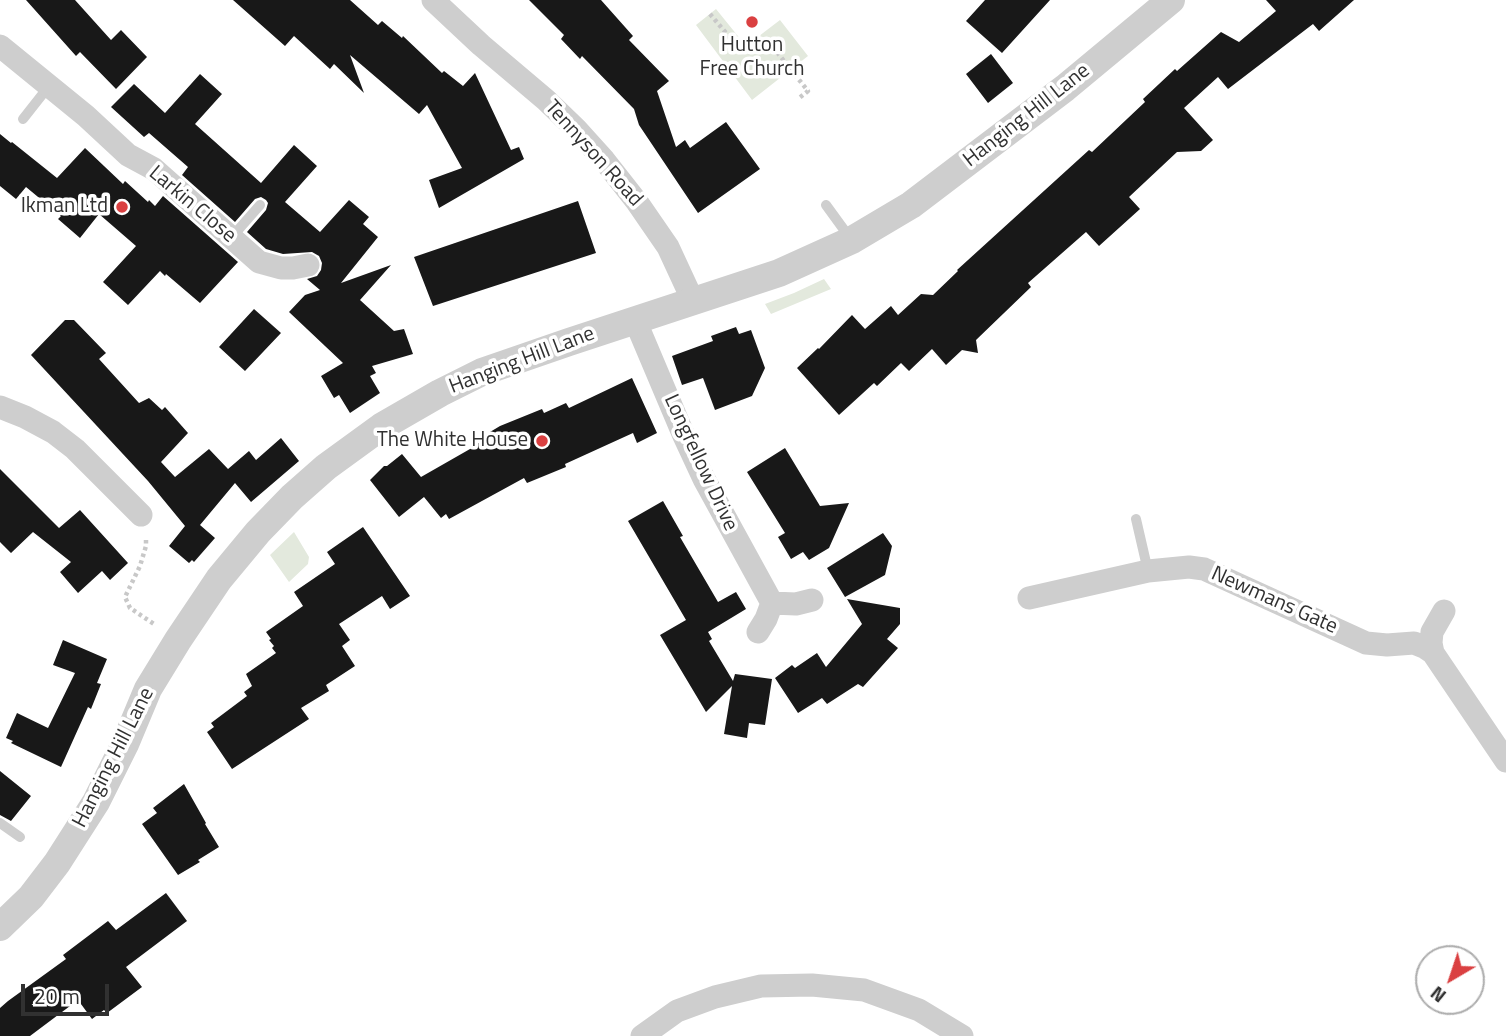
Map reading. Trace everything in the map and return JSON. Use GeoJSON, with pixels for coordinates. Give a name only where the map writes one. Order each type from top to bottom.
{"type":"FeatureCollection","features":[{"type":"Feature","properties":{"kind":"street","name":"Tennyson Road"},"geometry":{"type":"LineString","coordinates":[[433,0],[546,100],[604,160],[638,202],[668,247],[693,301]]}},
{"type":"Feature","properties":{"kind":"street","name":"Hanging Hill Lane"},"geometry":{"type":"LineString","coordinates":[[0,928],[31,897],[57,863],[96,802],[149,689],[219,579],[258,532],[326,467],[408,410],[482,372],[779,273],[852,240],[911,205],[1065,88],[1160,3]]}},
{"type":"Feature","properties":{"kind":"street","name":"Larkin Close"},"geometry":{"type":"LineString","coordinates":[[0,46],[86,116],[128,155],[154,169],[259,262],[288,269],[308,265]]}},
{"type":"Feature","properties":{"kind":"street","name":"Longfellow Drive"},"geometry":{"type":"LineString","coordinates":[[635,320],[704,479],[772,603]]}},
{"type":"Feature","properties":{"kind":"street"},"geometry":{"type":"LineString","coordinates":[[0,407],[53,432],[75,449],[141,515]]}},
{"type":"Feature","properties":{"kind":"street","name":"Newmans Gate"},"geometry":{"type":"LineString","coordinates":[[1028,598],[1148,571],[1189,567],[1204,569],[1366,643],[1414,643],[1433,653]]}},
{"type":"Feature","properties":{"kind":"street"},"geometry":{"type":"LineString","coordinates":[[758,632],[772,603],[796,604],[813,600]]}},
{"type":"Feature","properties":{"kind":"street"},"geometry":{"type":"LineString","coordinates":[[1444,611],[1432,632],[1433,653],[1506,761]]}},
{"type":"Feature","properties":{"kind":"street"},"geometry":{"type":"LineString","coordinates":[[642,1036],[677,1011],[715,997],[761,986],[812,985],[864,990],[919,1010],[962,1036]]}},
{"type":"Feature","properties":{"kind":"lane"},"geometry":{"type":"LineString","coordinates":[[23,119],[49,86]]}},
{"type":"Feature","properties":{"kind":"lane"},"geometry":{"type":"LineString","coordinates":[[231,238],[260,205]]}},
{"type":"Feature","properties":{"kind":"lane"},"geometry":{"type":"LineString","coordinates":[[826,205],[852,240]]}},
{"type":"Feature","properties":{"kind":"lane"},"geometry":{"type":"LineString","coordinates":[[1136,519],[1148,571]]}},
{"type":"Feature","properties":{"kind":"lane"},"geometry":{"type":"LineString","coordinates":[[0,823],[20,837]]}},
{"type":"Feature","properties":{"kind":"path"},"geometry":{"type":"LineString","coordinates":[[710,14],[745,53],[763,43],[772,47],[808,91],[798,99]]}},
{"type":"Feature","properties":{"kind":"path"},"geometry":{"type":"LineString","coordinates":[[141,515],[146,529],[146,546],[125,597],[130,608],[178,640]]}},
{"type":"Feature","properties":{"kind":"shaded area"},"geometry":{"type":"Polygon","coordinates":[[[716,9],[746,46],[780,20],[808,56],[752,100],[696,25],[716,9]]]}},
{"type":"Feature","properties":{"kind":"shaded area"},"geometry":{"type":"Polygon","coordinates":[[[824,279],[831,289],[771,314],[765,304],[794,293],[824,279]]]}},
{"type":"Feature","properties":{"kind":"shaded area"},"geometry":{"type":"Polygon","coordinates":[[[294,532],[309,557],[308,564],[289,582],[270,555],[294,532]]]}},
{"type":"Feature","properties":{"kind":"building"},"geometry":{"type":"Polygon","coordinates":[[[26,0],[75,0],[111,40],[121,30],[147,57],[116,89],[80,52],[76,56],[26,0]]]}},
{"type":"Feature","properties":{"kind":"building"},"geometry":{"type":"Polygon","coordinates":[[[233,0],[350,0],[378,25],[382,21],[402,38],[403,36],[442,73],[444,71],[463,86],[475,73],[511,150],[519,147],[524,159],[439,208],[429,180],[462,168],[427,105],[419,114],[350,55],[364,93],[334,64],[330,69],[294,36],[285,46],[233,0]]]}},
{"type":"Feature","properties":{"kind":"building"},"geometry":{"type":"Polygon","coordinates":[[[529,0],[601,0],[633,36],[629,40],[669,81],[657,91],[676,147],[685,140],[690,148],[726,122],[760,169],[698,213],[639,125],[634,109],[582,56],[580,59],[561,39],[564,35],[529,0]]]}},
{"type":"Feature","properties":{"kind":"building"},"geometry":{"type":"Polygon","coordinates":[[[985,0],[1050,0],[1002,53],[966,21],[985,0]]]}},
{"type":"Feature","properties":{"kind":"building"},"geometry":{"type":"Polygon","coordinates":[[[1266,0],[1354,0],[1319,31],[1313,24],[1228,89],[1218,77],[1184,108],[1213,140],[1201,151],[1177,152],[1129,197],[1140,209],[1099,246],[1086,232],[1028,283],[1031,287],[976,340],[978,353],[962,350],[946,365],[932,349],[909,371],[901,363],[877,386],[874,383],[839,415],[797,368],[852,315],[865,329],[891,306],[898,315],[921,294],[933,295],[1089,150],[1092,152],[1145,102],[1143,99],[1175,69],[1177,71],[1221,32],[1239,42],[1276,11],[1266,0]]]}},
{"type":"Feature","properties":{"kind":"building"},"geometry":{"type":"Polygon","coordinates":[[[991,54],[1013,83],[988,103],[966,74],[991,54]]]}},
{"type":"Feature","properties":{"kind":"building"},"geometry":{"type":"Polygon","coordinates":[[[200,74],[222,94],[195,124],[261,183],[294,145],[317,166],[285,202],[320,232],[349,200],[369,217],[363,224],[378,237],[341,283],[391,265],[360,300],[394,331],[404,329],[413,354],[372,366],[376,373],[370,376],[380,393],[350,413],[339,395],[334,398],[321,376],[343,363],[289,312],[305,295],[320,290],[307,279],[317,276],[321,270],[319,256],[312,252],[283,254],[266,249],[247,232],[266,210],[266,200],[261,197],[255,199],[235,222],[182,175],[188,167],[149,133],[144,137],[111,107],[134,84],[165,113],[200,74]]]}},
{"type":"Feature","properties":{"kind":"building"},"geometry":{"type":"Polygon","coordinates":[[[0,134],[57,178],[85,148],[123,184],[125,181],[148,202],[149,200],[155,206],[163,196],[238,262],[200,303],[160,271],[128,305],[103,282],[136,246],[99,214],[80,238],[58,219],[61,216],[26,187],[16,199],[0,186],[0,134]]]}},
{"type":"Feature","properties":{"kind":"building"},"geometry":{"type":"Polygon","coordinates":[[[578,201],[596,253],[433,306],[414,257],[578,201]]]}},
{"type":"Feature","properties":{"kind":"building"},"geometry":{"type":"Polygon","coordinates":[[[254,309],[281,333],[245,371],[219,347],[254,309]]]}},
{"type":"Feature","properties":{"kind":"building"},"geometry":{"type":"Polygon","coordinates":[[[65,320],[74,320],[106,353],[99,359],[139,403],[149,398],[162,410],[165,407],[188,433],[161,462],[175,477],[209,449],[228,469],[249,451],[256,460],[281,438],[299,461],[251,502],[235,483],[200,525],[215,538],[194,562],[192,560],[189,563],[169,546],[185,526],[148,481],[31,355],[65,320]]]}},
{"type":"Feature","properties":{"kind":"building"},"geometry":{"type":"Polygon","coordinates":[[[736,327],[739,334],[751,330],[765,368],[752,396],[715,410],[703,378],[682,385],[672,356],[713,341],[711,336],[736,327]]]}},
{"type":"Feature","properties":{"kind":"building"},"geometry":{"type":"Polygon","coordinates":[[[632,378],[657,433],[637,443],[633,433],[565,464],[566,467],[527,483],[524,478],[449,519],[446,514],[441,518],[424,497],[399,517],[370,480],[402,454],[421,477],[477,445],[475,441],[500,426],[542,409],[544,413],[566,403],[569,408],[632,378]]]}},
{"type":"Feature","properties":{"kind":"building"},"geometry":{"type":"Polygon","coordinates":[[[785,448],[820,506],[849,503],[829,548],[809,560],[803,552],[791,559],[778,537],[785,533],[747,472],[785,448]]]}},
{"type":"Feature","properties":{"kind":"building"},"geometry":{"type":"Polygon","coordinates":[[[0,469],[59,528],[80,510],[128,563],[110,580],[102,571],[78,593],[60,572],[71,562],[33,532],[11,553],[0,542],[0,469]]]}},
{"type":"Feature","properties":{"kind":"building"},"geometry":{"type":"Polygon","coordinates":[[[663,501],[683,536],[680,537],[718,602],[736,592],[746,609],[708,632],[712,639],[709,641],[733,681],[735,674],[772,679],[765,725],[749,723],[747,738],[724,734],[732,686],[706,712],[660,635],[686,620],[628,521],[663,501]]]}},
{"type":"Feature","properties":{"kind":"building"},"geometry":{"type":"Polygon","coordinates":[[[363,527],[410,596],[390,609],[382,596],[339,624],[350,640],[342,646],[355,666],[326,685],[329,691],[301,708],[309,719],[232,769],[207,732],[214,727],[211,723],[247,696],[244,692],[252,686],[246,674],[276,653],[266,632],[303,606],[294,592],[335,564],[327,552],[363,527]]]}},
{"type":"Feature","properties":{"kind":"building"},"geometry":{"type":"Polygon","coordinates":[[[883,533],[892,546],[885,575],[845,597],[827,568],[883,533]]]}},
{"type":"Feature","properties":{"kind":"building"},"geometry":{"type":"Polygon","coordinates":[[[847,599],[900,608],[900,624],[887,639],[898,648],[863,687],[858,684],[827,704],[822,698],[798,713],[775,678],[792,665],[795,668],[817,653],[826,667],[862,624],[847,599]]]}},
{"type":"Feature","properties":{"kind":"building"},"geometry":{"type":"Polygon","coordinates":[[[63,640],[107,659],[97,683],[101,684],[91,709],[88,707],[61,767],[6,738],[17,713],[48,728],[75,673],[53,665],[63,640]]]}},
{"type":"Feature","properties":{"kind":"building"},"geometry":{"type":"Polygon","coordinates":[[[0,771],[31,796],[11,821],[0,815],[0,771]]]}},
{"type":"Feature","properties":{"kind":"building"},"geometry":{"type":"Polygon","coordinates":[[[184,784],[219,847],[178,875],[142,824],[157,813],[153,808],[184,784]]]}},
{"type":"Feature","properties":{"kind":"building"},"geometry":{"type":"Polygon","coordinates":[[[166,893],[187,921],[126,967],[142,987],[107,1013],[104,1010],[92,1019],[78,1000],[30,1036],[0,1036],[0,1008],[8,1001],[66,959],[63,955],[108,921],[116,930],[166,893]]]}},
{"type":"Feature","properties":{"kind":"place","name":"Hutton Free Church"},"geometry":{"type":"Point","coordinates":[752,22]}},
{"type":"Feature","properties":{"kind":"place","name":"Ikman Ltd"},"geometry":{"type":"Point","coordinates":[122,207]}},
{"type":"Feature","properties":{"kind":"place","name":"The White House"},"geometry":{"type":"Point","coordinates":[542,441]}}]}
